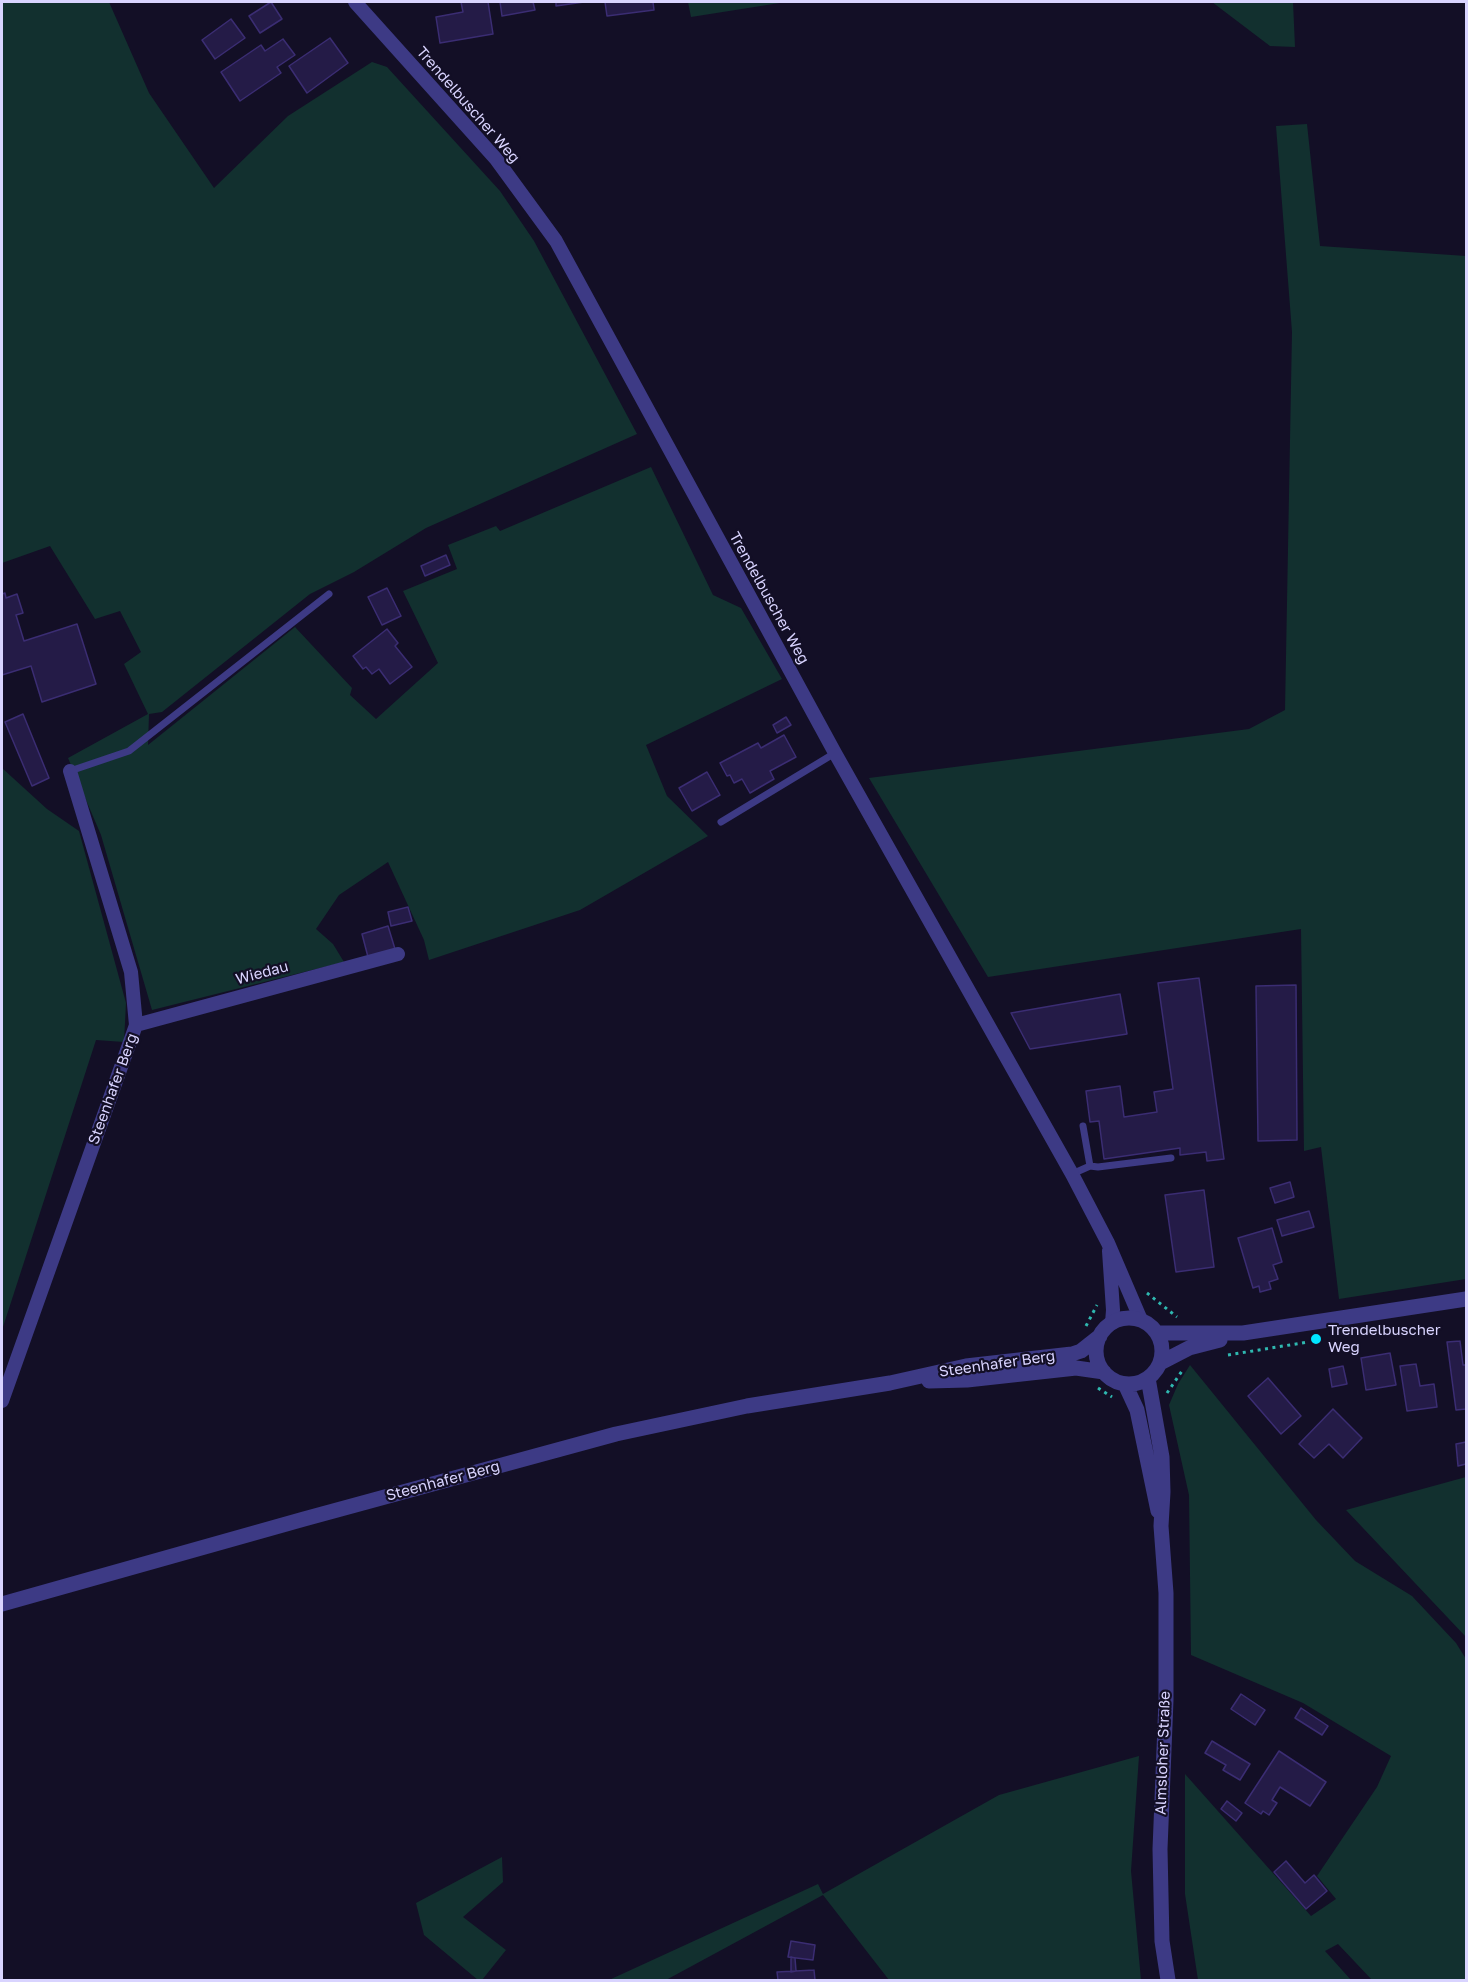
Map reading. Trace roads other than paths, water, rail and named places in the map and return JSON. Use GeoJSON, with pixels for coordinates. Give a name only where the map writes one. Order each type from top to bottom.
{"type":"FeatureCollection","features":[{"type":"Feature","properties":{"kind":"street","name":"Trendelbuscher Weg"},"geometry":{"type":"LineString","coordinates":[[355,2],[496,159],[556,241],[835,753],[1072,1174],[1108,1243],[1141,1320]]}},
{"type":"Feature","properties":{"kind":"street","name":"Steenhafer Berg"},"geometry":{"type":"LineString","coordinates":[[2,1401],[136,1025],[131,972],[70,771]]}},
{"type":"Feature","properties":{"kind":"street","name":"Wiedau"},"geometry":{"type":"LineString","coordinates":[[136,1025],[398,954]]}},
{"type":"Feature","properties":{"kind":"street","name":"Trendelbuscher Weg"},"geometry":{"type":"LineString","coordinates":[[1108,1243],[1112,1323]]}},
{"type":"Feature","properties":{"kind":"street"},"geometry":{"type":"LineString","coordinates":[[1160,1363],[1162,1352],[1157,1333],[1150,1324],[1141,1320],[1124,1318],[1112,1323],[1100,1336],[1096,1349],[1104,1372],[1114,1380],[1125,1384],[1138,1383],[1148,1378],[1160,1363],[1189,1348],[1243,1333],[1467,1299]]}},
{"type":"Feature","properties":{"kind":"street"},"geometry":{"type":"LineString","coordinates":[[1157,1333],[1243,1333]]}},
{"type":"Feature","properties":{"kind":"street","name":"Steenhafer Berg"},"geometry":{"type":"LineString","coordinates":[[2,1604],[616,1434],[747,1406],[890,1383],[966,1366],[1072,1354],[1081,1351],[1100,1336]]}},
{"type":"Feature","properties":{"kind":"street","name":"Steenhafer Berg"},"geometry":{"type":"LineString","coordinates":[[890,1383],[967,1380],[1076,1368],[1104,1372]]}},
{"type":"Feature","properties":{"kind":"street","name":"Almsloher Straße"},"geometry":{"type":"LineString","coordinates":[[1148,1378],[1162,1457],[1161,1526],[1166,1593],[1166,1700],[1160,1849],[1162,1941],[1168,1980]]}},
{"type":"Feature","properties":{"kind":"street","name":"Almsloher Straße"},"geometry":{"type":"LineString","coordinates":[[1125,1384],[1137,1410],[1161,1526]]}},
{"type":"Feature","properties":{"kind":"lane"},"geometry":{"type":"LineString","coordinates":[[70,771],[129,750],[329,594]]}},
{"type":"Feature","properties":{"kind":"lane"},"geometry":{"type":"LineString","coordinates":[[721,822],[835,753]]}},
{"type":"Feature","properties":{"kind":"lane"},"geometry":{"type":"LineString","coordinates":[[1083,1126],[1090,1166]]}},
{"type":"Feature","properties":{"kind":"lane"},"geometry":{"type":"LineString","coordinates":[[1072,1174],[1090,1166],[1171,1158]]}},
{"type":"Feature","properties":{"kind":"place","name":"Trendelbuscher Weg"},"geometry":{"type":"Point","coordinates":[1316,1339]}}]}
